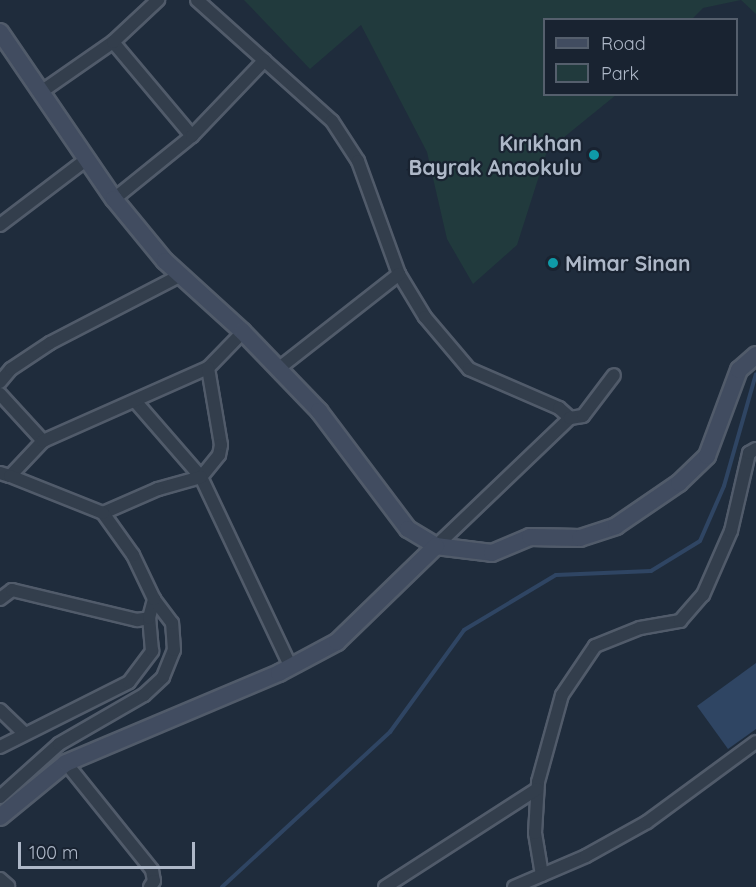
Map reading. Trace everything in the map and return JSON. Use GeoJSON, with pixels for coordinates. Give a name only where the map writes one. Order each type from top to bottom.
{"type":"FeatureCollection","features":[{"type":"Feature","properties":{"kind":"street"},"geometry":{"type":"LineString","coordinates":[[41,92],[113,42],[158,0]]}},
{"type":"Feature","properties":{"kind":"street"},"geometry":{"type":"LineString","coordinates":[[197,0],[332,121],[358,161],[399,274],[425,317],[469,369],[559,408],[570,418]]}},
{"type":"Feature","properties":{"kind":"street"},"geometry":{"type":"LineString","coordinates":[[0,32],[114,199],[181,275],[243,332],[319,411],[408,529],[436,546],[474,554],[492,553],[530,537],[580,538],[616,526],[679,483],[707,456],[739,370],[756,355]]}},
{"type":"Feature","properties":{"kind":"street"},"geometry":{"type":"LineString","coordinates":[[113,42],[192,136]]}},
{"type":"Feature","properties":{"kind":"street"},"geometry":{"type":"LineString","coordinates":[[114,199],[192,136],[265,60]]}},
{"type":"Feature","properties":{"kind":"street"},"geometry":{"type":"LineString","coordinates":[[0,225],[87,159]]}},
{"type":"Feature","properties":{"kind":"street"},"geometry":{"type":"LineString","coordinates":[[278,369],[399,274]]}},
{"type":"Feature","properties":{"kind":"street"},"geometry":{"type":"LineString","coordinates":[[0,382],[11,369],[50,343],[181,275]]}},
{"type":"Feature","properties":{"kind":"street"},"geometry":{"type":"LineString","coordinates":[[0,797],[60,744],[118,714],[163,677],[174,650],[172,623],[154,599],[133,555],[103,513],[5,475],[43,441],[208,368],[243,332]]}},
{"type":"Feature","properties":{"kind":"street"},"geometry":{"type":"LineString","coordinates":[[103,513],[158,489],[201,477],[219,455],[221,445],[208,368]]}},
{"type":"Feature","properties":{"kind":"street"},"geometry":{"type":"LineString","coordinates":[[0,817],[66,763],[291,667],[337,642],[570,418],[584,416],[614,375]]}},
{"type":"Feature","properties":{"kind":"street"},"geometry":{"type":"LineString","coordinates":[[0,394],[43,441]]}},
{"type":"Feature","properties":{"kind":"street"},"geometry":{"type":"LineString","coordinates":[[135,401],[201,477],[291,667]]}},
{"type":"Feature","properties":{"kind":"street"},"geometry":{"type":"LineString","coordinates":[[542,875],[535,833],[537,789],[562,695],[596,646],[639,628],[680,621],[704,595],[731,531],[749,453],[756,449]]}},
{"type":"Feature","properties":{"kind":"street"},"geometry":{"type":"LineString","coordinates":[[0,600],[12,590],[137,620],[149,618]]}},
{"type":"Feature","properties":{"kind":"street"},"geometry":{"type":"LineString","coordinates":[[0,747],[129,682],[152,651],[149,618],[154,599]]}},
{"type":"Feature","properties":{"kind":"street"},"geometry":{"type":"LineString","coordinates":[[0,710],[24,733]]}},
{"type":"Feature","properties":{"kind":"street"},"geometry":{"type":"LineString","coordinates":[[514,887],[586,856],[647,822],[756,742]]}},
{"type":"Feature","properties":{"kind":"street"},"geometry":{"type":"LineString","coordinates":[[66,763],[152,870],[154,881],[150,887]]}},
{"type":"Feature","properties":{"kind":"street"},"geometry":{"type":"LineString","coordinates":[[384,887],[537,789]]}},
{"type":"Feature","properties":{"kind":"green space"},"geometry":{"type":"Polygon","coordinates":[[[244,0],[741,0],[703,8],[693,18],[543,18],[543,96],[615,96],[547,151],[517,245],[473,284],[447,239],[427,152],[361,25],[310,69],[244,0]]]}},
{"type":"Feature","properties":{"kind":"green space"},"geometry":{"type":"Polygon","coordinates":[[[741,0],[756,0],[756,14],[741,0]]]}},
{"type":"Feature","properties":{"kind":"water"},"geometry":{"type":"Polygon","coordinates":[[[756,663],[756,729],[728,749],[697,706],[756,663]]]}},
{"type":"Feature","properties":{"kind":"waterway"},"geometry":{"type":"LineString","coordinates":[[222,887],[390,732],[464,630],[556,575],[651,571],[700,541],[724,486],[756,374]]}},
{"type":"Feature","properties":{"kind":"place","name":"Kırıkhan Bayrak Anaokulu"},"geometry":{"type":"Point","coordinates":[594,155]}},
{"type":"Feature","properties":{"kind":"place","name":"Mimar Sinan"},"geometry":{"type":"Point","coordinates":[553,263]}}]}
